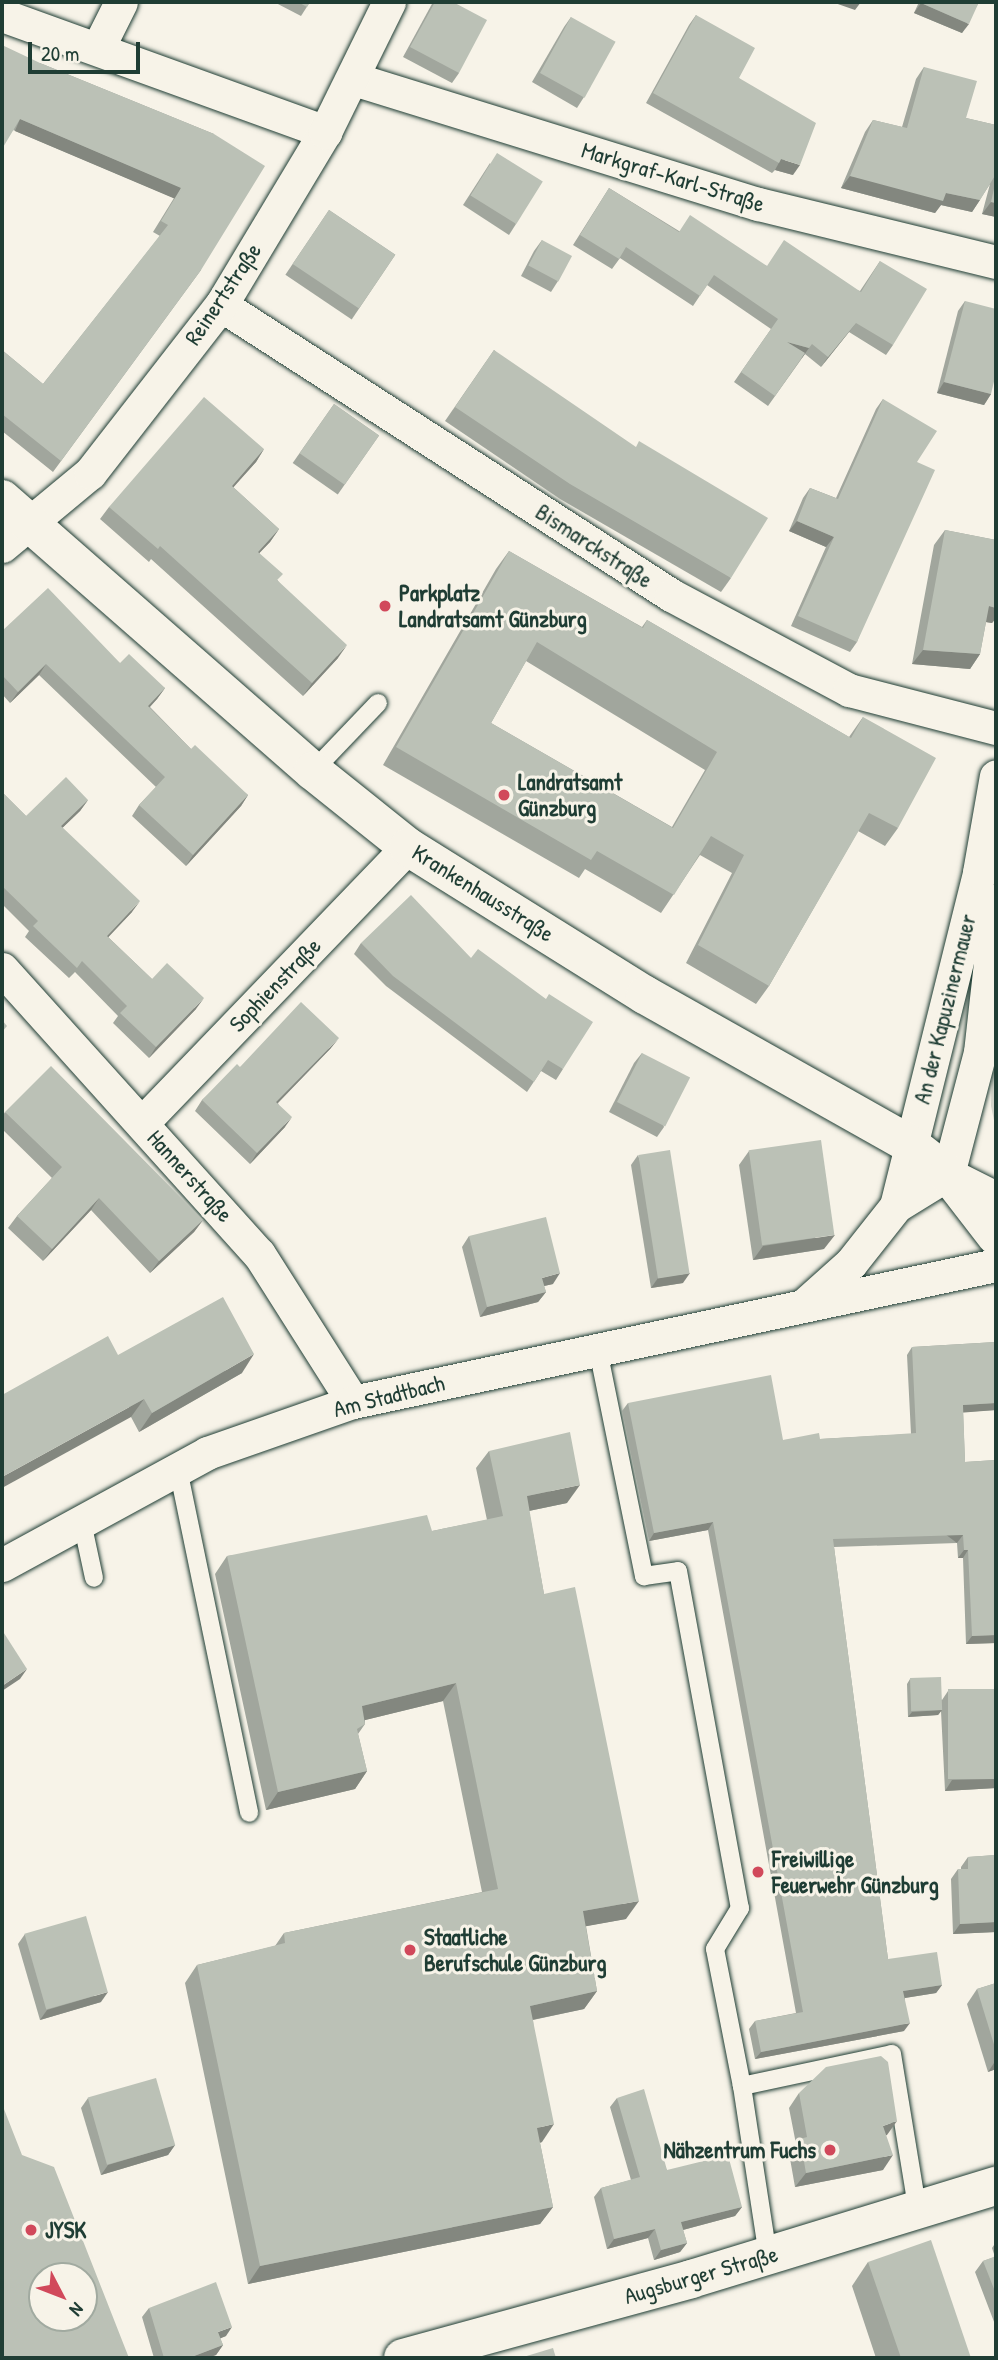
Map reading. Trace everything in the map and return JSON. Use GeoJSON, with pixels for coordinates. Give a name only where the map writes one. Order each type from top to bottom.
{"type":"FeatureCollection","features":[{"type":"Feature","properties":{"kind":"street"},"geometry":{"type":"LineString","coordinates":[[99,48],[121,2]]}},
{"type":"Feature","properties":{"kind":"street","name":"Reinertstraße"},"geometry":{"type":"LineString","coordinates":[[2,546],[16,510],[90,473],[221,304],[325,132],[354,79],[389,2]]}},
{"type":"Feature","properties":{"kind":"street"},"geometry":{"type":"LineString","coordinates":[[2,15],[325,132]]}},
{"type":"Feature","properties":{"kind":"street","name":"Markgraf-Karl-Straße"},"geometry":{"type":"LineString","coordinates":[[354,79],[758,204],[996,262]]}},
{"type":"Feature","properties":{"kind":"street","name":"Bismarckstraße"},"geometry":{"type":"LineString","coordinates":[[221,304],[671,595],[849,690],[996,728]]}},
{"type":"Feature","properties":{"kind":"street","name":"Krankenhausstraße"},"geometry":{"type":"LineString","coordinates":[[16,510],[313,771],[408,847],[645,995],[911,1145],[948,1174],[996,1236]]}},
{"type":"Feature","properties":{"kind":"street","name":"An der Kapuzinermauer"},"geometry":{"type":"LineString","coordinates":[[911,1145],[979,872],[996,776]]}},
{"type":"Feature","properties":{"kind":"street","name":"Sophienstraße"},"geometry":{"type":"LineString","coordinates":[[142,1123],[408,847]]}},
{"type":"Feature","properties":{"kind":"street","name":"An der Kapuzinermauer"},"geometry":{"type":"LineString","coordinates":[[948,1174],[980,1052],[989,963],[979,872]]}},
{"type":"Feature","properties":{"kind":"street","name":"Hannerstraße"},"geometry":{"type":"LineString","coordinates":[[2,969],[259,1254],[354,1402]]}},
{"type":"Feature","properties":{"kind":"street","name":"Am Stadtbach"},"geometry":{"type":"LineString","coordinates":[[896,1206],[911,1145]]}},
{"type":"Feature","properties":{"kind":"street"},"geometry":{"type":"LineString","coordinates":[[948,1174],[996,1184]]}},
{"type":"Feature","properties":{"kind":"street"},"geometry":{"type":"LineString","coordinates":[[948,1174],[996,1198]]}},
{"type":"Feature","properties":{"kind":"street","name":"Am Stadtbach"},"geometry":{"type":"LineString","coordinates":[[804,1305],[851,1263],[896,1206],[948,1174]]}},
{"type":"Feature","properties":{"kind":"street","name":"Am Stadtbach"},"geometry":{"type":"LineString","coordinates":[[2,1565],[207,1453],[354,1402],[996,1265]]}},
{"type":"Feature","properties":{"kind":"street","name":"Augsburger Straße"},"geometry":{"type":"LineString","coordinates":[[403,2358],[918,2213],[996,2186]]}},
{"type":"Feature","properties":{"kind":"lane"},"geometry":{"type":"LineString","coordinates":[[313,771],[378,703]]}},
{"type":"Feature","properties":{"kind":"lane"},"geometry":{"type":"LineString","coordinates":[[598,1350],[644,1576],[678,1571],[740,1908],[715,1950],[741,2086],[768,2256]]}},
{"type":"Feature","properties":{"kind":"lane"},"geometry":{"type":"LineString","coordinates":[[178,1469],[249,1813]]}},
{"type":"Feature","properties":{"kind":"lane"},"geometry":{"type":"LineString","coordinates":[[82,1522],[94,1578]]}},
{"type":"Feature","properties":{"kind":"lane"},"geometry":{"type":"LineString","coordinates":[[741,2086],[892,2054],[918,2213]]}},
{"type":"Feature","properties":{"kind":"shaded area"},"geometry":{"type":"Polygon","coordinates":[[[992,1071],[996,1072],[996,1130],[991,1106],[992,1071]]]}},
{"type":"Feature","properties":{"kind":"building"},"geometry":{"type":"Polygon","coordinates":[[[435,2],[453,2],[487,20],[459,73],[410,47],[435,2]]]}},
{"type":"Feature","properties":{"kind":"building"},"geometry":{"type":"Polygon","coordinates":[[[921,2],[979,2],[969,24],[921,2]]]}},
{"type":"Feature","properties":{"kind":"building"},"geometry":{"type":"Polygon","coordinates":[[[696,15],[755,48],[739,78],[816,123],[800,165],[781,159],[779,163],[653,93],[696,15]]]}},
{"type":"Feature","properties":{"kind":"building"},"geometry":{"type":"Polygon","coordinates":[[[571,17],[616,42],[585,98],[540,73],[571,17]]]}},
{"type":"Feature","properties":{"kind":"building"},"geometry":{"type":"Polygon","coordinates":[[[2,45],[214,134],[265,166],[201,270],[61,461],[2,414],[2,350],[43,384],[168,225],[161,221],[181,188],[20,119],[2,149],[2,45]]]}},
{"type":"Feature","properties":{"kind":"building"},"geometry":{"type":"Polygon","coordinates":[[[924,67],[977,81],[966,118],[996,125],[996,174],[980,200],[946,193],[943,201],[850,176],[873,120],[907,128],[924,67]]]}},
{"type":"Feature","properties":{"kind":"building"},"geometry":{"type":"Polygon","coordinates":[[[497,153],[543,182],[516,224],[471,195],[497,153]]]}},
{"type":"Feature","properties":{"kind":"building"},"geometry":{"type":"Polygon","coordinates":[[[996,180],[996,203],[991,202],[996,180]]]}},
{"type":"Feature","properties":{"kind":"building"},"geometry":{"type":"Polygon","coordinates":[[[609,188],[679,232],[690,215],[767,266],[784,240],[861,292],[880,261],[927,289],[893,345],[856,323],[828,357],[812,344],[809,348],[787,342],[805,353],[775,396],[741,372],[778,319],[714,275],[700,296],[626,247],[619,259],[580,235],[609,188]]]}},
{"type":"Feature","properties":{"kind":"building"},"geometry":{"type":"Polygon","coordinates":[[[329,210],[395,255],[359,309],[293,264],[329,210]]]}},
{"type":"Feature","properties":{"kind":"building"},"geometry":{"type":"Polygon","coordinates":[[[542,240],[572,256],[558,282],[528,266],[542,240]]]}},
{"type":"Feature","properties":{"kind":"building"},"geometry":{"type":"Polygon","coordinates":[[[965,301],[996,309],[996,373],[991,394],[944,382],[965,301]]]}},
{"type":"Feature","properties":{"kind":"building"},"geometry":{"type":"Polygon","coordinates":[[[494,350],[636,447],[639,441],[768,518],[731,578],[570,484],[455,407],[494,350]]]}},
{"type":"Feature","properties":{"kind":"building"},"geometry":{"type":"Polygon","coordinates":[[[204,397],[264,449],[232,486],[279,529],[258,552],[283,574],[277,580],[347,645],[312,683],[160,546],[158,549],[109,507],[204,397]]]}},
{"type":"Feature","properties":{"kind":"building"},"geometry":{"type":"Polygon","coordinates":[[[883,399],[937,431],[917,462],[935,470],[857,642],[798,616],[834,537],[797,521],[810,488],[838,499],[883,399]]]}},
{"type":"Feature","properties":{"kind":"building"},"geometry":{"type":"Polygon","coordinates":[[[334,404],[379,436],[345,485],[300,453],[334,404]]]}},
{"type":"Feature","properties":{"kind":"building"},"geometry":{"type":"Polygon","coordinates":[[[945,530],[996,540],[996,608],[989,606],[980,654],[923,650],[945,530]]]}},
{"type":"Feature","properties":{"kind":"building","name":"Landratsamt Günzburg"},"geometry":{"type":"Polygon","coordinates":[[[509,551],[643,628],[647,620],[851,738],[863,717],[936,758],[898,828],[869,813],[769,986],[698,945],[744,855],[711,836],[674,895],[597,851],[591,860],[396,747],[509,551]],[[537,642],[491,723],[673,828],[717,752],[537,642]]]}},
{"type":"Feature","properties":{"kind":"building"},"geometry":{"type":"Polygon","coordinates":[[[48,588],[120,663],[129,654],[165,688],[148,706],[191,749],[195,745],[248,795],[193,855],[139,805],[165,777],[46,664],[18,692],[2,675],[2,631],[48,588]]]}},
{"type":"Feature","properties":{"kind":"building"},"geometry":{"type":"Polygon","coordinates":[[[66,777],[88,800],[61,826],[140,901],[107,936],[152,979],[167,963],[204,998],[156,1047],[120,1013],[127,1006],[82,961],[77,968],[33,926],[38,921],[2,886],[2,792],[26,816],[66,777]]]}},
{"type":"Feature","properties":{"kind":"building"},"geometry":{"type":"Polygon","coordinates":[[[411,895],[471,958],[478,949],[546,999],[549,994],[593,1022],[563,1069],[548,1060],[534,1082],[393,976],[361,943],[411,895]]]}},
{"type":"Feature","properties":{"kind":"building"},"geometry":{"type":"Polygon","coordinates":[[[301,1002],[339,1038],[276,1102],[292,1117],[257,1153],[202,1100],[237,1064],[240,1067],[301,1002]]]}},
{"type":"Feature","properties":{"kind":"building"},"geometry":{"type":"Polygon","coordinates":[[[642,1053],[690,1078],[665,1127],[617,1102],[642,1053]]]}},
{"type":"Feature","properties":{"kind":"building"},"geometry":{"type":"Polygon","coordinates":[[[51,1066],[203,1220],[159,1261],[99,1198],[52,1249],[17,1216],[62,1167],[5,1112],[51,1066]]]}},
{"type":"Feature","properties":{"kind":"building"},"geometry":{"type":"Polygon","coordinates":[[[821,1140],[834,1235],[762,1245],[749,1150],[821,1140]]]}},
{"type":"Feature","properties":{"kind":"building"},"geometry":{"type":"Polygon","coordinates":[[[670,1150],[690,1273],[658,1278],[638,1155],[670,1150]]]}},
{"type":"Feature","properties":{"kind":"building"},"geometry":{"type":"Polygon","coordinates":[[[546,1217],[560,1273],[542,1278],[546,1292],[487,1307],[469,1236],[546,1217]]]}},
{"type":"Feature","properties":{"kind":"building"},"geometry":{"type":"Polygon","coordinates":[[[223,1297],[254,1354],[152,1413],[144,1399],[2,1477],[2,1395],[108,1336],[118,1355],[223,1297]]]}},
{"type":"Feature","properties":{"kind":"building"},"geometry":{"type":"Polygon","coordinates":[[[996,1342],[996,1403],[963,1405],[965,1462],[996,1460],[996,1635],[972,1636],[968,1550],[964,1550],[963,1535],[833,1539],[888,1959],[937,1952],[942,1985],[903,1991],[910,2023],[761,2052],[755,2021],[803,2012],[713,1522],[654,1533],[628,1403],[771,1375],[783,1440],[819,1433],[820,1439],[916,1433],[912,1347],[996,1342]]]}},
{"type":"Feature","properties":{"kind":"building"},"geometry":{"type":"Polygon","coordinates":[[[570,1432],[580,1485],[527,1496],[544,1594],[575,1587],[639,1901],[583,1911],[597,1991],[530,2006],[554,2124],[537,2128],[553,2207],[260,2266],[197,1965],[285,1943],[284,1933],[498,1889],[456,1683],[362,1706],[365,1724],[357,1729],[367,1771],[278,1792],[227,1556],[427,1515],[432,1531],[503,1516],[489,1451],[570,1432]]]}},
{"type":"Feature","properties":{"kind":"building"},"geometry":{"type":"Polygon","coordinates":[[[2,1630],[27,1669],[2,1686],[2,1630]]]}},
{"type":"Feature","properties":{"kind":"building"},"geometry":{"type":"Polygon","coordinates":[[[941,1677],[942,1710],[911,1711],[910,1678],[941,1677]]]}},
{"type":"Feature","properties":{"kind":"building"},"geometry":{"type":"Polygon","coordinates":[[[948,1689],[996,1689],[996,1779],[948,1779],[948,1689]]]}},
{"type":"Feature","properties":{"kind":"building"},"geometry":{"type":"Polygon","coordinates":[[[996,1855],[996,1922],[960,1924],[958,1869],[968,1869],[968,1857],[996,1855]]]}},
{"type":"Feature","properties":{"kind":"building"},"geometry":{"type":"Polygon","coordinates":[[[86,1916],[108,1992],[46,2010],[24,1934],[86,1916]]]}},
{"type":"Feature","properties":{"kind":"building"},"geometry":{"type":"Polygon","coordinates":[[[996,1983],[996,2051],[977,1989],[996,1983]]]}},
{"type":"Feature","properties":{"kind":"building"},"geometry":{"type":"Polygon","coordinates":[[[881,2056],[888,2062],[897,2121],[883,2126],[893,2155],[806,2173],[800,2139],[807,2137],[799,2093],[826,2067],[881,2056]]]}},
{"type":"Feature","properties":{"kind":"building"},"geometry":{"type":"Polygon","coordinates":[[[156,2078],[175,2145],[107,2165],[88,2098],[156,2078]]]}},
{"type":"Feature","properties":{"kind":"building"},"geometry":{"type":"Polygon","coordinates":[[[644,2089],[667,2170],[728,2155],[742,2207],[681,2222],[687,2243],[661,2250],[655,2229],[614,2239],[601,2188],[640,2177],[617,2098],[644,2089]]]}},
{"type":"Feature","properties":{"kind":"building"},"geometry":{"type":"Polygon","coordinates":[[[2,2104],[22,2155],[54,2167],[91,2262],[28,2262],[28,2332],[98,2332],[98,2279],[129,2358],[2,2358],[2,2104]]]}},
{"type":"Feature","properties":{"kind":"building"},"geometry":{"type":"Polygon","coordinates":[[[931,2240],[971,2358],[901,2358],[868,2262],[931,2240]]]}},
{"type":"Feature","properties":{"kind":"building"},"geometry":{"type":"Polygon","coordinates":[[[996,2256],[996,2294],[983,2261],[996,2256]]]}},
{"type":"Feature","properties":{"kind":"building"},"geometry":{"type":"Polygon","coordinates":[[[216,2282],[232,2327],[218,2332],[223,2345],[189,2358],[164,2358],[149,2308],[216,2282]]]}},
{"type":"Feature","properties":{"kind":"building"},"geometry":{"type":"Polygon","coordinates":[[[553,2348],[556,2358],[520,2358],[553,2348]]]}},
{"type":"Feature","properties":{"kind":"place","name":"Parkplatz Landratsamt Günzburg"},"geometry":{"type":"Point","coordinates":[385,606]}},
{"type":"Feature","properties":{"kind":"place","name":"Landratsamt Günzburg"},"geometry":{"type":"Point","coordinates":[504,795]}},
{"type":"Feature","properties":{"kind":"place","name":"Freiwillige Feuerwehr Günzburg"},"geometry":{"type":"Point","coordinates":[758,1872]}},
{"type":"Feature","properties":{"kind":"place","name":"Staatliche Berufschule Günzburg"},"geometry":{"type":"Point","coordinates":[410,1950]}},
{"type":"Feature","properties":{"kind":"place","name":"Nähzentrum Fuchs"},"geometry":{"type":"Point","coordinates":[830,2150]}},
{"type":"Feature","properties":{"kind":"place","name":"JYSK"},"geometry":{"type":"Point","coordinates":[31,2230]}}]}
